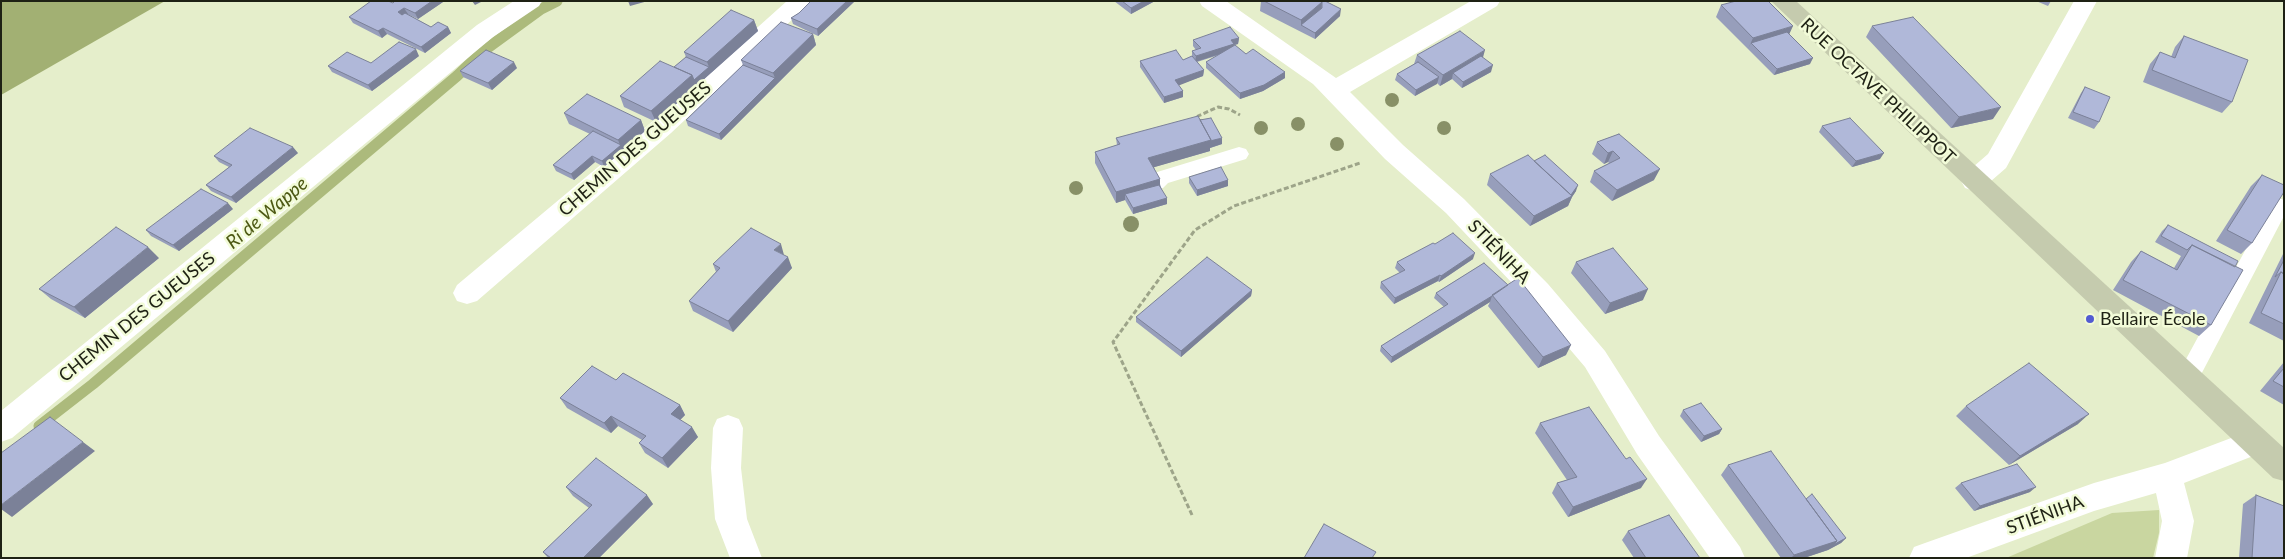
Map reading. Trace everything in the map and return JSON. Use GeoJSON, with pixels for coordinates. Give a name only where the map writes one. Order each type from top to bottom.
{"type":"FeatureCollection","features":[{"type":"Feature","properties":{"kind":"street","name":"CHEMIN DES GUEUSES"},"geometry":{"type":"LineString","coordinates":[[1,429],[484,31],[531,1]]}},
{"type":"Feature","properties":{"kind":"street","name":"CHEMIN DES GUEUSES"},"geometry":{"type":"LineString","coordinates":[[467,293],[662,127],[801,1]]}},
{"type":"Feature","properties":{"kind":"street","name":"STIÉNIHA"},"geometry":{"type":"LineString","coordinates":[[1210,1],[1322,78],[1394,152],[1456,206],[1538,292],[1595,359],[1648,445],[1729,558]]}},
{"type":"Feature","properties":{"kind":"street"},"geometry":{"type":"LineString","coordinates":[[1334,90],[1490,1]]}},
{"type":"Feature","properties":{"kind":"street","name":"RUE OCTAVE PHILIPPOT"},"geometry":{"type":"LineString","coordinates":[[1782,1],[2284,468]]}},
{"type":"Feature","properties":{"kind":"street"},"geometry":{"type":"LineString","coordinates":[[1974,181],[1997,161],[2086,1]]}},
{"type":"Feature","properties":{"kind":"street"},"geometry":{"type":"LineString","coordinates":[[728,428],[726,468],[732,520],[746,558]]}},
{"type":"Feature","properties":{"kind":"street","name":"STIÉNIHA"},"geometry":{"type":"LineString","coordinates":[[1925,558],[2094,497],[2167,476],[2255,442]]}},
{"type":"Feature","properties":{"kind":"street"},"geometry":{"type":"LineString","coordinates":[[2167,476],[2178,521],[2171,558]]}},
{"type":"Feature","properties":{"kind":"lane"},"geometry":{"type":"LineString","coordinates":[[1157,179],[1239,154]]}},
{"type":"Feature","properties":{"kind":"lane"},"geometry":{"type":"LineString","coordinates":[[2187,379],[2279,206]]}},
{"type":"Feature","properties":{"kind":"path"},"geometry":{"type":"LineString","coordinates":[[1192,124],[1202,124],[1198,116],[1218,108],[1229,109],[1240,115]]}},
{"type":"Feature","properties":{"kind":"path"},"geometry":{"type":"LineString","coordinates":[[1192,515],[1113,342],[1195,230],[1234,206],[1394,152]]}},
{"type":"Feature","properties":{"kind":"green space"},"geometry":{"type":"Polygon","coordinates":[[[1,1],[165,1],[1,95],[1,1]]]}},
{"type":"Feature","properties":{"kind":"green space"},"geometry":{"type":"Polygon","coordinates":[[[2159,510],[2159,533],[2153,558],[2006,558],[2112,513],[2159,510]]]}},
{"type":"Feature","properties":{"kind":"building"},"geometry":{"type":"Polygon","coordinates":[[[371,1],[388,1],[393,3],[395,1],[432,1],[415,13],[404,8],[398,12],[402,15],[405,13],[431,27],[438,22],[448,27],[421,47],[383,28],[378,31],[349,17],[371,1]]]}},
{"type":"Feature","properties":{"kind":"building"},"geometry":{"type":"Polygon","coordinates":[[[811,1],[847,1],[817,29],[791,18],[811,1]]]}},
{"type":"Feature","properties":{"kind":"building"},"geometry":{"type":"Polygon","coordinates":[[[1122,1],[1144,1],[1131,8],[1122,1]]]}},
{"type":"Feature","properties":{"kind":"building"},"geometry":{"type":"Polygon","coordinates":[[[1264,1],[1320,1],[1322,2],[1301,20],[1264,1]]]}},
{"type":"Feature","properties":{"kind":"building"},"geometry":{"type":"Polygon","coordinates":[[[1320,1],[1325,1],[1341,9],[1315,33],[1301,25],[1322,8],[1322,2],[1320,1]]]}},
{"type":"Feature","properties":{"kind":"building"},"geometry":{"type":"Polygon","coordinates":[[[1736,1],[1768,1],[1793,26],[1753,38],[1721,5],[1736,1]]]}},
{"type":"Feature","properties":{"kind":"building"},"geometry":{"type":"Polygon","coordinates":[[[731,10],[754,20],[707,62],[684,52],[731,10]]]}},
{"type":"Feature","properties":{"kind":"building"},"geometry":{"type":"Polygon","coordinates":[[[1913,17],[2001,107],[1959,117],[1872,26],[1913,17]]]}},
{"type":"Feature","properties":{"kind":"building"},"geometry":{"type":"Polygon","coordinates":[[[781,22],[813,34],[773,73],[741,60],[781,22]]]}},
{"type":"Feature","properties":{"kind":"building"},"geometry":{"type":"Polygon","coordinates":[[[1230,27],[1239,38],[1231,40],[1234,44],[1196,56],[1192,51],[1201,48],[1193,40],[1230,27]]]}},
{"type":"Feature","properties":{"kind":"building"},"geometry":{"type":"Polygon","coordinates":[[[1460,31],[1485,50],[1443,75],[1417,55],[1460,31]]]}},
{"type":"Feature","properties":{"kind":"building"},"geometry":{"type":"Polygon","coordinates":[[[1787,32],[1813,58],[1777,69],[1751,43],[1787,32]]]}},
{"type":"Feature","properties":{"kind":"building"},"geometry":{"type":"Polygon","coordinates":[[[2184,36],[2248,60],[2232,102],[2152,70],[2160,52],[2175,58],[2184,36]]]}},
{"type":"Feature","properties":{"kind":"building"},"geometry":{"type":"Polygon","coordinates":[[[399,42],[416,49],[368,85],[328,66],[347,52],[371,63],[399,42]]]}},
{"type":"Feature","properties":{"kind":"building"},"geometry":{"type":"Polygon","coordinates":[[[1235,45],[1246,54],[1253,49],[1285,72],[1264,85],[1240,93],[1206,62],[1235,45]]]}},
{"type":"Feature","properties":{"kind":"building"},"geometry":{"type":"Polygon","coordinates":[[[486,50],[514,62],[488,83],[460,71],[486,50]]]}},
{"type":"Feature","properties":{"kind":"building"},"geometry":{"type":"Polygon","coordinates":[[[1176,50],[1183,60],[1192,56],[1204,70],[1175,80],[1183,91],[1164,97],[1140,61],[1176,50]]]}},
{"type":"Feature","properties":{"kind":"building"},"geometry":{"type":"Polygon","coordinates":[[[1481,56],[1493,65],[1463,82],[1453,73],[1481,56]]]}},
{"type":"Feature","properties":{"kind":"building"},"geometry":{"type":"Polygon","coordinates":[[[686,57],[709,67],[694,80],[692,75],[674,67],[686,57]]]}},
{"type":"Feature","properties":{"kind":"building"},"geometry":{"type":"Polygon","coordinates":[[[660,61],[692,75],[651,111],[620,96],[660,61]]]}},
{"type":"Feature","properties":{"kind":"building"},"geometry":{"type":"Polygon","coordinates":[[[1418,62],[1439,77],[1416,90],[1397,74],[1418,62]]]}},
{"type":"Feature","properties":{"kind":"building"},"geometry":{"type":"Polygon","coordinates":[[[743,65],[775,78],[719,134],[686,120],[743,65]]]}},
{"type":"Feature","properties":{"kind":"building"},"geometry":{"type":"Polygon","coordinates":[[[2085,87],[2110,97],[2099,122],[2073,112],[2085,87]]]}},
{"type":"Feature","properties":{"kind":"building"},"geometry":{"type":"Polygon","coordinates":[[[587,94],[641,120],[618,140],[564,113],[587,94]]]}},
{"type":"Feature","properties":{"kind":"building"},"geometry":{"type":"Polygon","coordinates":[[[1198,116],[1211,140],[1148,158],[1160,179],[1116,192],[1095,152],[1120,144],[1116,138],[1198,116]]]}},
{"type":"Feature","properties":{"kind":"building"},"geometry":{"type":"Polygon","coordinates":[[[1211,118],[1222,138],[1210,141],[1200,120],[1211,118]]]}},
{"type":"Feature","properties":{"kind":"building"},"geometry":{"type":"Polygon","coordinates":[[[1850,118],[1884,153],[1856,161],[1822,126],[1850,118]]]}},
{"type":"Feature","properties":{"kind":"building"},"geometry":{"type":"Polygon","coordinates":[[[250,128],[293,147],[231,197],[206,185],[232,165],[214,156],[250,128]]]}},
{"type":"Feature","properties":{"kind":"building"},"geometry":{"type":"Polygon","coordinates":[[[593,131],[621,145],[602,161],[592,156],[571,174],[553,165],[593,131]]]}},
{"type":"Feature","properties":{"kind":"building"},"geometry":{"type":"Polygon","coordinates":[[[1619,134],[1660,169],[1617,190],[1594,171],[1620,158],[1613,151],[1608,153],[1597,142],[1619,134]]]}},
{"type":"Feature","properties":{"kind":"building"},"geometry":{"type":"Polygon","coordinates":[[[1528,155],[1572,196],[1534,216],[1490,174],[1528,155]]]}},
{"type":"Feature","properties":{"kind":"building"},"geometry":{"type":"Polygon","coordinates":[[[1545,155],[1578,185],[1571,195],[1534,161],[1545,155]]]}},
{"type":"Feature","properties":{"kind":"building"},"geometry":{"type":"Polygon","coordinates":[[[1221,167],[1228,180],[1197,190],[1189,177],[1221,167]]]}},
{"type":"Feature","properties":{"kind":"building"},"geometry":{"type":"Polygon","coordinates":[[[2262,175],[2284,185],[2284,192],[2252,243],[2227,230],[2262,175]]]}},
{"type":"Feature","properties":{"kind":"building"},"geometry":{"type":"Polygon","coordinates":[[[1159,185],[1167,198],[1133,208],[1125,194],[1159,185]]]}},
{"type":"Feature","properties":{"kind":"building"},"geometry":{"type":"Polygon","coordinates":[[[201,189],[228,203],[173,245],[146,230],[201,189]]]}},
{"type":"Feature","properties":{"kind":"building"},"geometry":{"type":"Polygon","coordinates":[[[2168,225],[2238,261],[2235,267],[2192,245],[2187,250],[2161,236],[2168,225]]]}},
{"type":"Feature","properties":{"kind":"building"},"geometry":{"type":"Polygon","coordinates":[[[116,227],[148,247],[74,307],[39,289],[116,227]]]}},
{"type":"Feature","properties":{"kind":"building"},"geometry":{"type":"Polygon","coordinates":[[[751,228],[781,244],[774,250],[788,257],[728,321],[689,301],[720,268],[713,264],[751,228]]]}},
{"type":"Feature","properties":{"kind":"building"},"geometry":{"type":"Polygon","coordinates":[[[1453,233],[1475,253],[1441,276],[1395,298],[1381,282],[1405,270],[1397,262],[1453,233]]]}},
{"type":"Feature","properties":{"kind":"building"},"geometry":{"type":"Polygon","coordinates":[[[2192,245],[2243,270],[2211,325],[2123,280],[2141,251],[2177,270],[2192,245]]]}},
{"type":"Feature","properties":{"kind":"building"},"geometry":{"type":"Polygon","coordinates":[[[1613,248],[1648,289],[1610,303],[1576,262],[1613,248]]]}},
{"type":"Feature","properties":{"kind":"building"},"geometry":{"type":"Polygon","coordinates":[[[1207,257],[1252,290],[1181,351],[1136,317],[1207,257]]]}},
{"type":"Feature","properties":{"kind":"building"},"geometry":{"type":"Polygon","coordinates":[[[2284,260],[2284,274],[2281,272],[2275,277],[2284,260]]]}},
{"type":"Feature","properties":{"kind":"building"},"geometry":{"type":"Polygon","coordinates":[[[1484,263],[1508,285],[1392,357],[1381,346],[1448,304],[1436,293],[1484,263]]]}},
{"type":"Feature","properties":{"kind":"building"},"geometry":{"type":"Polygon","coordinates":[[[2281,272],[2284,274],[2284,324],[2261,313],[2281,272]]]}},
{"type":"Feature","properties":{"kind":"building"},"geometry":{"type":"Polygon","coordinates":[[[1518,278],[1571,345],[1543,357],[1492,295],[1518,278]]]}},
{"type":"Feature","properties":{"kind":"building"},"geometry":{"type":"Polygon","coordinates":[[[2029,363],[2089,414],[2020,456],[1966,406],[2029,363]]]}},
{"type":"Feature","properties":{"kind":"building"},"geometry":{"type":"Polygon","coordinates":[[[592,366],[616,380],[623,373],[680,405],[671,414],[692,427],[662,458],[639,443],[646,436],[611,416],[604,423],[560,398],[592,366]]]}},
{"type":"Feature","properties":{"kind":"building"},"geometry":{"type":"Polygon","coordinates":[[[2284,368],[2284,387],[2273,381],[2284,368]]]}},
{"type":"Feature","properties":{"kind":"building"},"geometry":{"type":"Polygon","coordinates":[[[1701,403],[1722,429],[1704,436],[1683,410],[1701,403]]]}},
{"type":"Feature","properties":{"kind":"building"},"geometry":{"type":"Polygon","coordinates":[[[1589,407],[1626,459],[1630,457],[1647,479],[1573,507],[1557,483],[1577,477],[1540,423],[1589,407]]]}},
{"type":"Feature","properties":{"kind":"building"},"geometry":{"type":"Polygon","coordinates":[[[50,417],[83,442],[1,505],[1,453],[50,417]]]}},
{"type":"Feature","properties":{"kind":"building"},"geometry":{"type":"Polygon","coordinates":[[[1771,451],[1837,541],[1794,555],[1728,465],[1771,451]]]}},
{"type":"Feature","properties":{"kind":"building"},"geometry":{"type":"Polygon","coordinates":[[[596,458],[647,495],[583,558],[551,558],[543,552],[592,505],[566,487],[596,458]]]}},
{"type":"Feature","properties":{"kind":"building"},"geometry":{"type":"Polygon","coordinates":[[[2017,464],[2036,487],[1980,506],[1961,483],[2017,464]]]}},
{"type":"Feature","properties":{"kind":"building"},"geometry":{"type":"Polygon","coordinates":[[[1812,494],[1846,538],[1833,545],[1837,541],[1806,499],[1812,494]]]}},
{"type":"Feature","properties":{"kind":"building"},"geometry":{"type":"Polygon","coordinates":[[[2256,495],[2284,506],[2284,558],[2252,558],[2256,495]]]}},
{"type":"Feature","properties":{"kind":"building"},"geometry":{"type":"Polygon","coordinates":[[[1669,515],[1700,558],[1646,558],[1628,531],[1669,515]]]}},
{"type":"Feature","properties":{"kind":"building"},"geometry":{"type":"Polygon","coordinates":[[[1324,524],[1376,552],[1372,558],[1304,558],[1324,524]]]}},
{"type":"Feature","properties":{"kind":"waterway","name":"Ri de Wappe"},"geometry":{"type":"LineString","coordinates":[[39,426],[93,384],[457,76],[482,52],[541,9],[557,1]]}},
{"type":"Feature","properties":{"kind":"place","name":"Bellaire École"},"geometry":{"type":"Point","coordinates":[2090,319]}}]}
